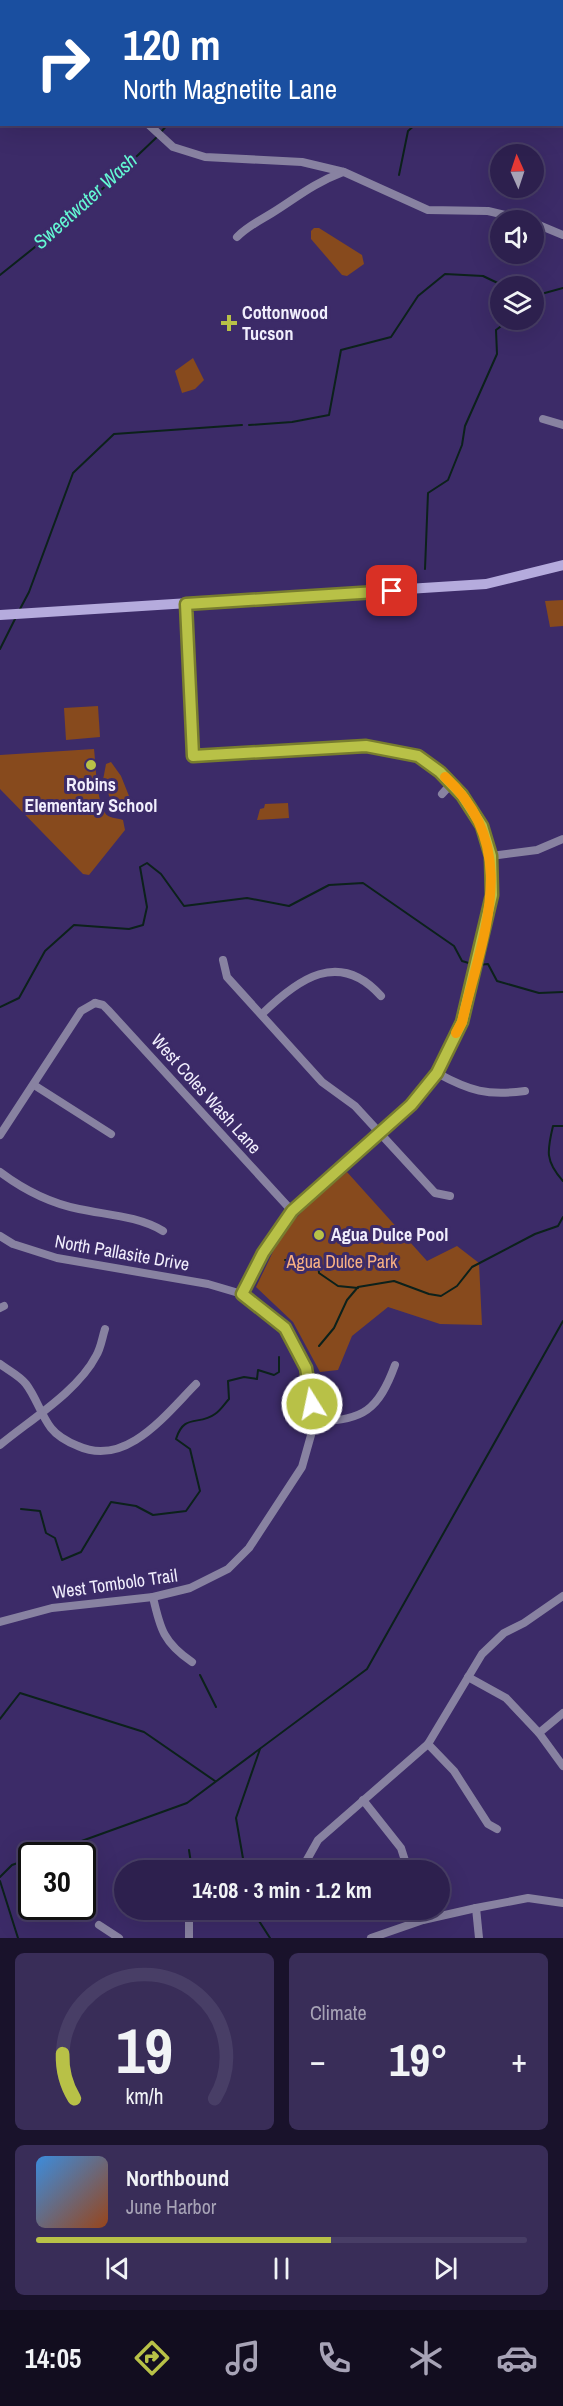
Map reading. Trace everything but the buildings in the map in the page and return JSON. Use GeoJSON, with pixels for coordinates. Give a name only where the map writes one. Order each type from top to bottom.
{"type":"FeatureCollection","features":[{"type":"Feature","properties":{"kind":"street"},"geometry":{"type":"LineString","coordinates":[[149,126],[173,147],[205,157],[302,162],[344,172],[428,210],[490,211]]}},
{"type":"Feature","properties":{"kind":"street"},"geometry":{"type":"LineString","coordinates":[[237,237],[248,226],[316,183],[344,172]]}},
{"type":"Feature","properties":{"kind":"street"},"geometry":{"type":"LineString","coordinates":[[544,227],[563,235]]}},
{"type":"Feature","properties":{"kind":"street"},"geometry":{"type":"LineString","coordinates":[[543,419],[563,425]]}},
{"type":"Feature","properties":{"kind":"street"},"geometry":{"type":"LineString","coordinates":[[0,615],[486,584],[563,565]]}},
{"type":"Feature","properties":{"kind":"street"},"geometry":{"type":"LineString","coordinates":[[186,604],[193,756],[376,747],[418,756],[452,783],[482,826],[491,856],[492,895],[462,1022],[437,1073],[411,1105],[292,1211],[263,1253],[242,1294]]}},
{"type":"Feature","properties":{"kind":"street"},"geometry":{"type":"LineString","coordinates":[[442,794],[452,783]]}},
{"type":"Feature","properties":{"kind":"street"},"geometry":{"type":"LineString","coordinates":[[491,856],[537,850],[563,839]]}},
{"type":"Feature","properties":{"kind":"street"},"geometry":{"type":"LineString","coordinates":[[223,960],[227,977],[322,1082],[356,1106],[435,1193],[450,1196]]}},
{"type":"Feature","properties":{"kind":"street"},"geometry":{"type":"LineString","coordinates":[[262,1014],[288,989],[303,979],[320,974],[336,972],[350,974],[368,982],[381,996]]}},
{"type":"Feature","properties":{"kind":"street","name":"West Coles Wash Lane"},"geometry":{"type":"LineString","coordinates":[[34,1085],[81,1011],[94,1000],[104,1005],[292,1211]]}},
{"type":"Feature","properties":{"kind":"street"},"geometry":{"type":"LineString","coordinates":[[437,1073],[466,1089],[493,1095],[525,1091]]}},
{"type":"Feature","properties":{"kind":"street"},"geometry":{"type":"LineString","coordinates":[[0,1135],[34,1085],[111,1134]]}},
{"type":"Feature","properties":{"kind":"street"},"geometry":{"type":"LineString","coordinates":[[0,1172],[23,1189],[54,1203],[149,1222],[163,1231]]}},
{"type":"Feature","properties":{"kind":"street","name":"North Pallasite Drive"},"geometry":{"type":"LineString","coordinates":[[0,1236],[13,1244],[57,1258],[208,1284],[242,1294]]}},
{"type":"Feature","properties":{"kind":"street","name":"West Tombolo Trail"},"geometry":{"type":"LineString","coordinates":[[0,1622],[52,1608],[153,1597],[190,1588],[228,1569],[249,1548],[302,1467],[315,1421],[306,1368],[285,1328],[242,1294]]}},
{"type":"Feature","properties":{"kind":"street"},"geometry":{"type":"LineString","coordinates":[[0,1445],[43,1412],[81,1376],[96,1356],[105,1329]]}},
{"type":"Feature","properties":{"kind":"street"},"geometry":{"type":"LineString","coordinates":[[0,1364],[25,1382],[51,1428],[64,1440],[88,1451],[107,1451],[126,1446],[149,1430],[196,1384]]}},
{"type":"Feature","properties":{"kind":"street"},"geometry":{"type":"LineString","coordinates":[[315,1421],[339,1422],[361,1415],[377,1403],[386,1390],[395,1365]]}},
{"type":"Feature","properties":{"kind":"street"},"geometry":{"type":"LineString","coordinates":[[307,1860],[318,1840],[429,1744],[468,1677],[492,1643],[563,1596]]}},
{"type":"Feature","properties":{"kind":"street"},"geometry":{"type":"LineString","coordinates":[[153,1597],[160,1630],[176,1651],[192,1662]]}},
{"type":"Feature","properties":{"kind":"street"},"geometry":{"type":"LineString","coordinates":[[468,1677],[506,1698],[539,1733],[563,1766]]}},
{"type":"Feature","properties":{"kind":"street"},"geometry":{"type":"LineString","coordinates":[[539,1733],[563,1713]]}},
{"type":"Feature","properties":{"kind":"street"},"geometry":{"type":"LineString","coordinates":[[429,1744],[454,1771],[488,1824],[497,1829]]}},
{"type":"Feature","properties":{"kind":"street"},"geometry":{"type":"LineString","coordinates":[[363,1800],[402,1848],[405,1860]]}},
{"type":"Feature","properties":{"kind":"street"},"geometry":{"type":"LineString","coordinates":[[450,1914],[528,1898],[563,1904]]}},
{"type":"Feature","properties":{"kind":"street"},"geometry":{"type":"LineString","coordinates":[[476,1908],[479,1938]]}},
{"type":"Feature","properties":{"kind":"street"},"geometry":{"type":"LineString","coordinates":[[189,1920],[189,1938]]}},
{"type":"Feature","properties":{"kind":"street"},"geometry":{"type":"LineString","coordinates":[[371,1938],[423,1920]]}},
{"type":"Feature","properties":{"kind":"street"},"geometry":{"type":"LineString","coordinates":[[99,1925],[119,1938]]}},
{"type":"Feature","properties":{"kind":"green space"},"geometry":{"type":"Polygon","coordinates":[[[319,228],[362,255],[364,264],[347,276],[342,275],[311,239],[311,231],[319,228]]]}},
{"type":"Feature","properties":{"kind":"green space"},"geometry":{"type":"Polygon","coordinates":[[[193,358],[204,380],[195,389],[182,393],[175,371],[193,358]]]}},
{"type":"Feature","properties":{"kind":"green space"},"geometry":{"type":"Polygon","coordinates":[[[563,600],[563,626],[550,627],[545,601],[563,600]]]}},
{"type":"Feature","properties":{"kind":"green space"},"geometry":{"type":"Polygon","coordinates":[[[98,706],[100,737],[66,740],[64,708],[98,706]]]}},
{"type":"Feature","properties":{"kind":"green space"},"geometry":{"type":"Polygon","coordinates":[[[94,749],[102,807],[108,816],[123,820],[125,830],[89,875],[83,874],[0,789],[0,755],[94,749]]]}},
{"type":"Feature","properties":{"kind":"green space"},"geometry":{"type":"Polygon","coordinates":[[[111,762],[121,776],[135,811],[130,814],[115,811],[103,780],[106,764],[111,762]]]}},
{"type":"Feature","properties":{"kind":"green space"},"geometry":{"type":"Polygon","coordinates":[[[288,803],[289,818],[257,820],[260,809],[264,808],[265,804],[288,803]]]}},
{"type":"Feature","properties":{"kind":"green space","name":"Agua Dulce Park"},"geometry":{"type":"Polygon","coordinates":[[[347,1172],[427,1261],[457,1246],[479,1263],[482,1325],[440,1324],[388,1307],[352,1336],[338,1370],[320,1372],[293,1322],[256,1287],[282,1233],[311,1202],[347,1172]]]}},
{"type":"Feature","properties":{"kind":"waterway","name":"Sweetwater Wash"},"geometry":{"type":"LineString","coordinates":[[161,132],[166,126]]}},
{"type":"Feature","properties":{"kind":"waterway"},"geometry":{"type":"LineString","coordinates":[[399,175],[408,131],[414,126]]}},
{"type":"Feature","properties":{"kind":"waterway","name":"Sweetwater Wash"},"geometry":{"type":"LineString","coordinates":[[0,275],[75,215],[158,136]]}},
{"type":"Feature","properties":{"kind":"waterway"},"geometry":{"type":"LineString","coordinates":[[249,425],[292,422],[329,415],[341,350],[391,337],[418,296],[445,274],[483,276],[490,279]]}},
{"type":"Feature","properties":{"kind":"waterway"},"geometry":{"type":"LineString","coordinates":[[544,293],[563,288]]}},
{"type":"Feature","properties":{"kind":"waterway"},"geometry":{"type":"LineString","coordinates":[[425,569],[428,493],[448,480],[462,445],[465,426],[497,354],[496,330]]}},
{"type":"Feature","properties":{"kind":"waterway"},"geometry":{"type":"LineString","coordinates":[[20,609],[29,592],[73,473],[114,434],[242,425]]}},
{"type":"Feature","properties":{"kind":"waterway"},"geometry":{"type":"LineString","coordinates":[[0,649],[15,619]]}},
{"type":"Feature","properties":{"kind":"waterway"},"geometry":{"type":"LineString","coordinates":[[0,1007],[19,998],[45,951],[74,925],[129,929],[143,925],[147,907],[140,867],[147,863],[161,874],[184,906],[247,898],[289,906],[329,885],[363,883],[454,946],[462,961],[472,964]]}},
{"type":"Feature","properties":{"kind":"waterway"},"geometry":{"type":"LineString","coordinates":[[478,965],[488,964],[497,981],[539,993],[563,992]]}},
{"type":"Feature","properties":{"kind":"waterway"},"geometry":{"type":"LineString","coordinates":[[563,1126],[553,1126],[549,1149],[550,1161],[563,1181]]}},
{"type":"Feature","properties":{"kind":"waterway"},"geometry":{"type":"LineString","coordinates":[[319,1346],[334,1328],[347,1300],[358,1287],[394,1281],[441,1296],[457,1286],[472,1267],[535,1234],[558,1226],[563,1217]]}},
{"type":"Feature","properties":{"kind":"waterway"},"geometry":{"type":"LineString","coordinates":[[285,1260],[311,1260],[318,1264],[319,1273],[338,1286],[358,1288]]}},
{"type":"Feature","properties":{"kind":"waterway"},"geometry":{"type":"LineString","coordinates":[[79,1842],[187,1803],[367,1669],[563,1321]]}},
{"type":"Feature","properties":{"kind":"waterway"},"geometry":{"type":"LineString","coordinates":[[21,1509],[40,1511],[46,1533],[55,1538],[62,1560],[81,1552],[111,1502],[136,1506],[153,1515],[186,1511],[200,1491],[190,1449],[176,1439],[179,1431],[188,1423],[209,1417],[219,1411],[229,1399],[228,1381],[244,1377],[257,1379],[258,1370],[274,1375],[279,1372],[279,1357]]}},
{"type":"Feature","properties":{"kind":"waterway"},"geometry":{"type":"LineString","coordinates":[[200,1675],[216,1707]]}},
{"type":"Feature","properties":{"kind":"waterway"},"geometry":{"type":"LineString","coordinates":[[0,1719],[20,1693],[144,1732],[215,1781]]}},
{"type":"Feature","properties":{"kind":"waterway"},"geometry":{"type":"LineString","coordinates":[[243,1860],[236,1818],[260,1749]]}},
{"type":"Feature","properties":{"kind":"waterway"},"geometry":{"type":"LineString","coordinates":[[189,1850],[190,1860]]}},
{"type":"Feature","properties":{"kind":"waterway"},"geometry":{"type":"LineString","coordinates":[[0,1877],[12,1865],[18,1863]]}},
{"type":"Feature","properties":{"kind":"waterway"},"geometry":{"type":"LineString","coordinates":[[0,1881],[18,1938]]}},
{"type":"Feature","properties":{"kind":"waterway"},"geometry":{"type":"LineString","coordinates":[[258,1920],[270,1938]]}},
{"type":"Feature","properties":{"kind":"slow traffic"},"geometry":{"type":"LineString","coordinates":[[445,777],[462,795],[482,826],[491,856],[492,895],[462,1022],[456,1033]]}},
{"type":"Feature","properties":{"kind":"place","name":"Cottonwood Tucson"},"geometry":{"type":"Point","coordinates":[229,323]}},
{"type":"Feature","properties":{"kind":"place","name":"Robins Elementary School"},"geometry":{"type":"Point","coordinates":[91,765]}},
{"type":"Feature","properties":{"kind":"place","name":"Agua Dulce Pool"},"geometry":{"type":"Point","coordinates":[319,1235]}},
{"type":"Feature","properties":{"kind":"route"},"geometry":{"type":"LineString","coordinates":[[312,1404],[306,1368],[285,1328],[242,1294],[263,1253],[292,1211],[411,1105],[437,1073],[462,1022],[492,895],[491,856],[482,826],[462,795],[440,772],[418,756],[387,748],[366,746],[193,756],[186,604],[392,591]]}}]}
